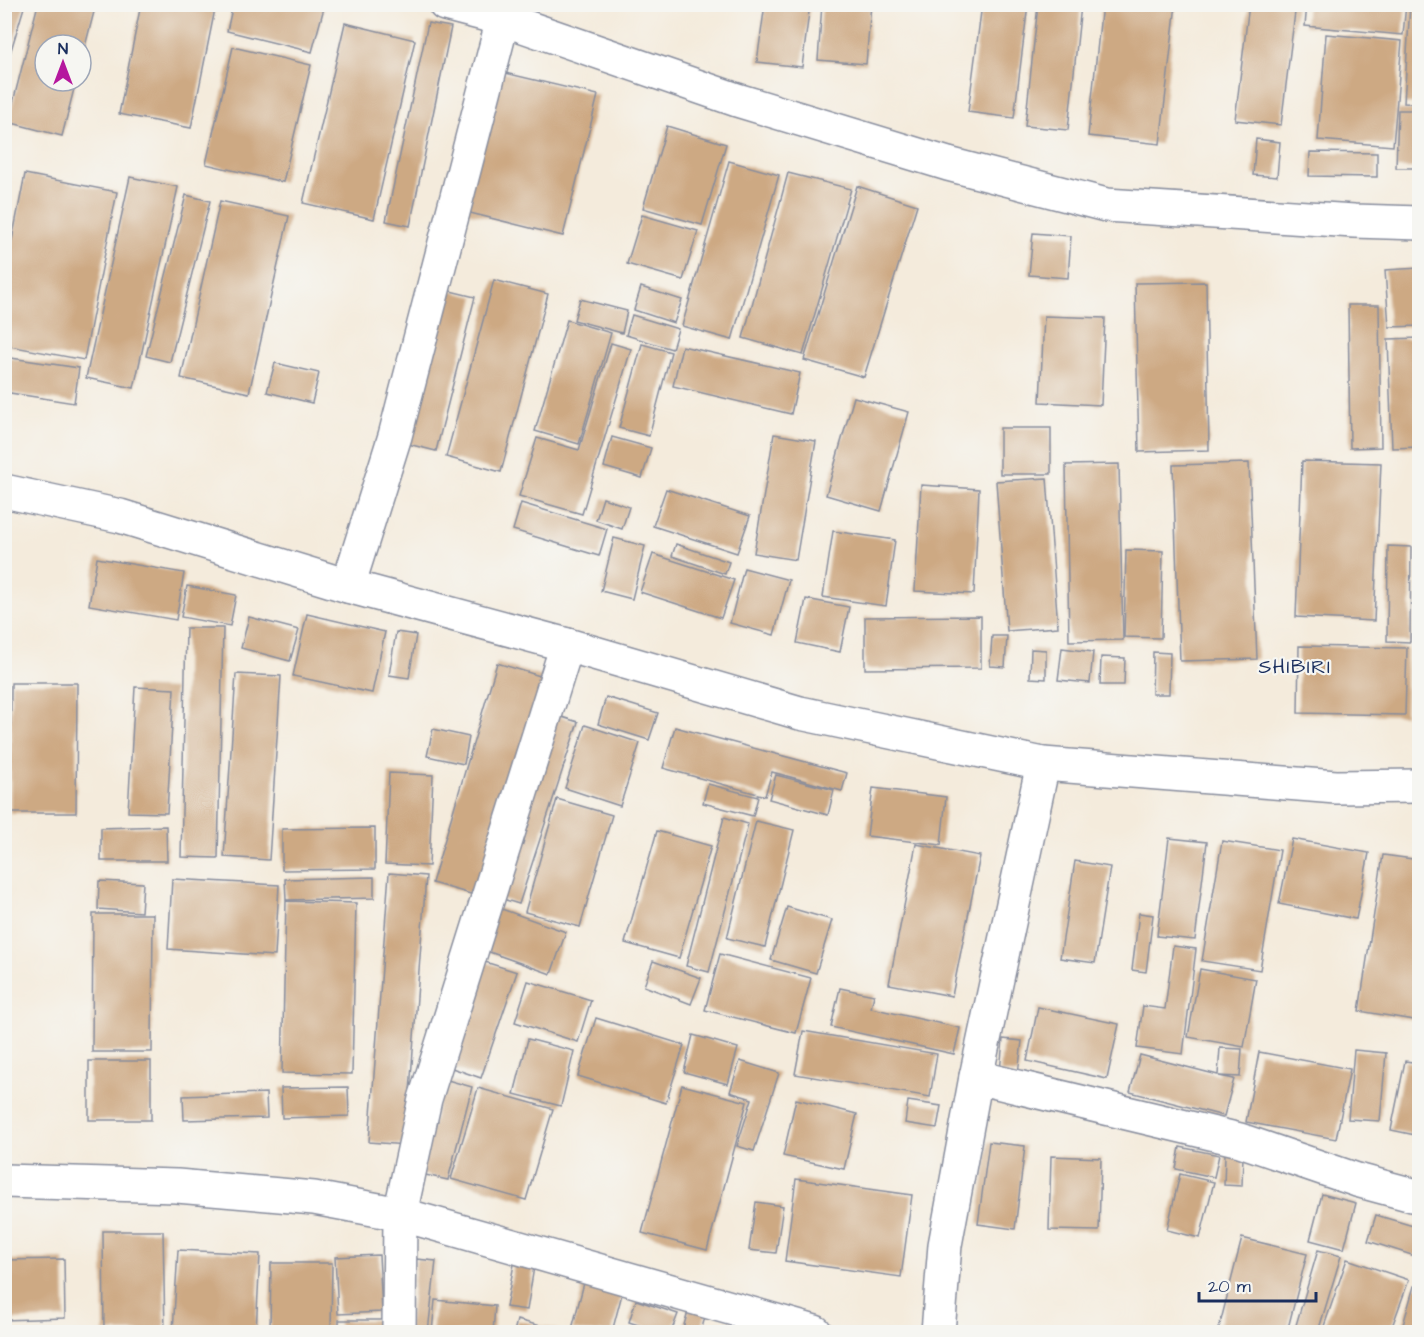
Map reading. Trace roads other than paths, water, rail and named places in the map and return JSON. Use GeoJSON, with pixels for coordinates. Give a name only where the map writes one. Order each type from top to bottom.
{"type":"FeatureCollection","features":[{"type":"Feature","properties":{"kind":"street"},"geometry":{"type":"LineString","coordinates":[[445,4],[504,12],[737,100],[948,164],[1106,205],[1419,223]]}},
{"type":"Feature","properties":{"kind":"street"},"geometry":{"type":"LineString","coordinates":[[348,586],[395,436],[504,12]]}},
{"type":"Feature","properties":{"kind":"street"},"geometry":{"type":"LineString","coordinates":[[4,490],[120,516],[348,586],[567,645],[800,713],[1043,764],[1336,787],[1419,786]]}},
{"type":"Feature","properties":{"kind":"street"},"geometry":{"type":"LineString","coordinates":[[399,1332],[400,1214],[425,1099],[567,645]]}},
{"type":"Feature","properties":{"kind":"street"},"geometry":{"type":"LineString","coordinates":[[938,1332],[945,1245],[976,1077],[1043,764]]}},
{"type":"Feature","properties":{"kind":"street"},"geometry":{"type":"LineString","coordinates":[[976,1077],[1240,1140],[1357,1180],[1419,1197]]}},
{"type":"Feature","properties":{"kind":"street"},"geometry":{"type":"LineString","coordinates":[[4,1181],[177,1186],[314,1198],[400,1214],[815,1332]]}},
{"type":"Feature","properties":{"kind":"district","name":"SHIBIRI"},"geometry":{"type":"Point","coordinates":[1295,666]}}]}
